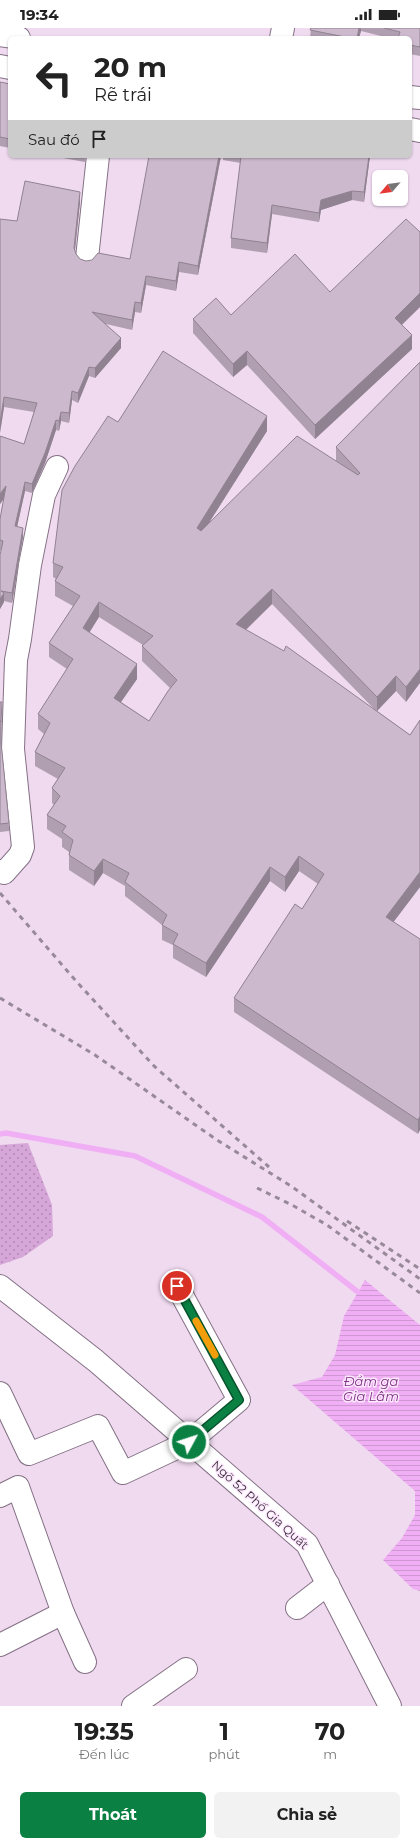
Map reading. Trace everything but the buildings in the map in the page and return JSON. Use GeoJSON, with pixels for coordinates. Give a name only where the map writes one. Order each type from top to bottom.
{"type":"FeatureCollection","features":[{"type":"Feature","properties":{"kind":"street"},"geometry":{"type":"LineString","coordinates":[[86,258],[98,158]]}},
{"type":"Feature","properties":{"kind":"street"},"geometry":{"type":"LineString","coordinates":[[0,871],[4,873],[9,868],[20,855],[23,847],[13,749],[16,660],[30,565],[44,495],[58,466]]}},
{"type":"Feature","properties":{"kind":"street","name":"Ngõ 52 Phố Gia Quất"},"geometry":{"type":"LineString","coordinates":[[0,1286],[96,1361],[307,1544],[390,1706]]}},
{"type":"Feature","properties":{"kind":"street"},"geometry":{"type":"LineString","coordinates":[[0,1393],[29,1454],[98,1426],[123,1473],[189,1442],[239,1400],[177,1286]]}},
{"type":"Feature","properties":{"kind":"street"},"geometry":{"type":"LineString","coordinates":[[0,1496],[18,1487],[63,1613],[85,1662]]}},
{"type":"Feature","properties":{"kind":"street"},"geometry":{"type":"LineString","coordinates":[[297,1608],[328,1584]]}},
{"type":"Feature","properties":{"kind":"street"},"geometry":{"type":"LineString","coordinates":[[0,1645],[63,1613]]}},
{"type":"Feature","properties":{"kind":"street"},"geometry":{"type":"LineString","coordinates":[[133,1706],[186,1669]]}},
{"type":"Feature","properties":{"kind":"shaded area"},"geometry":{"type":"Polygon","coordinates":[[[28,1143],[52,1205],[53,1236],[23,1257],[0,1265],[0,1145],[28,1143]]]}},
{"type":"Feature","properties":{"kind":"water","name":"Đầm ga Gia Lâm"},"geometry":{"type":"Polygon","coordinates":[[[365,1280],[420,1325],[420,1591],[413,1589],[383,1560],[402,1538],[415,1515],[415,1491],[292,1385],[322,1377],[335,1355],[344,1316],[365,1280]]]}},
{"type":"Feature","properties":{"kind":"waterway"},"geometry":{"type":"LineString","coordinates":[[0,1134],[6,1133],[135,1156],[262,1217],[358,1292]]}},
{"type":"Feature","properties":{"kind":"railway"},"geometry":{"type":"LineString","coordinates":[[0,893],[76,981],[154,1066],[269,1167]]}},
{"type":"Feature","properties":{"kind":"railway"},"geometry":{"type":"LineString","coordinates":[[0,998],[95,1055],[217,1140],[291,1186],[420,1279]]}},
{"type":"Feature","properties":{"kind":"railway"},"geometry":{"type":"LineString","coordinates":[[257,1188],[292,1205],[327,1225],[420,1293]]}},
{"type":"Feature","properties":{"kind":"railway"},"geometry":{"type":"LineString","coordinates":[[347,1221],[420,1269]]}},
{"type":"Feature","properties":{"kind":"slow traffic"},"geometry":{"type":"LineString","coordinates":[[196,1321],[215,1355]]}},
{"type":"Feature","properties":{"kind":"route"},"geometry":{"type":"LineString","coordinates":[[177,1286],[239,1400],[189,1442]]}}]}
